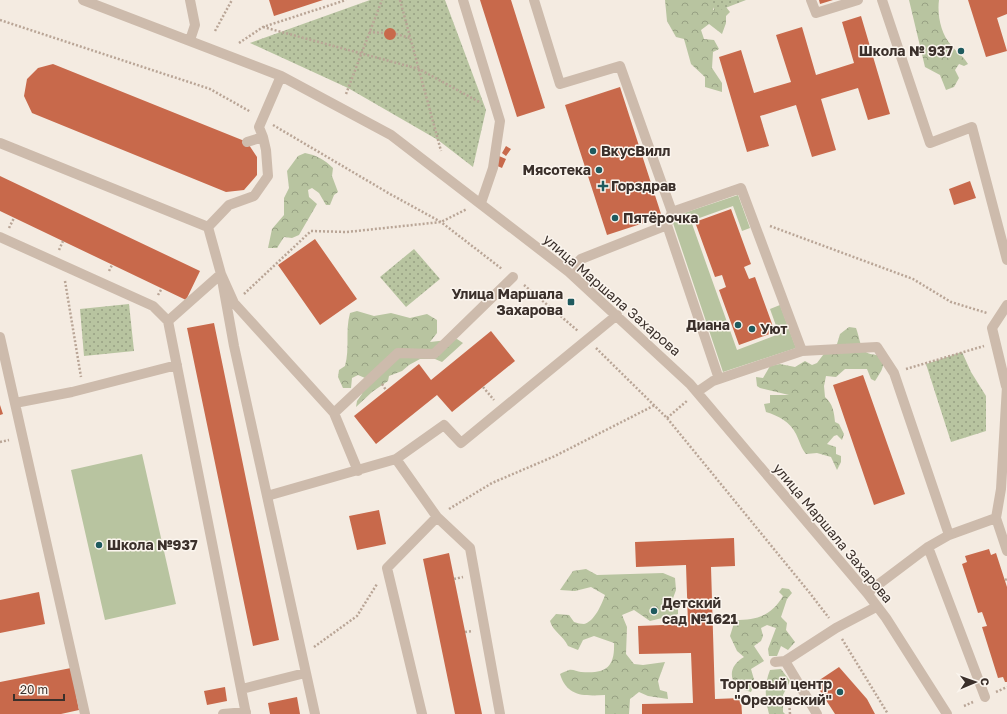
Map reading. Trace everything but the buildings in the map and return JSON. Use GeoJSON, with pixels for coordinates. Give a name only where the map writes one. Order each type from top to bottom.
{"type":"FeatureCollection","features":[{"type":"Feature","properties":{"kind":"street","name":"улица Маршала Захарова"},"geometry":{"type":"LineString","coordinates":[[83,0],[281,76],[391,134],[569,272],[617,315],[697,392],[886,618],[947,714]]}},
{"type":"Feature","properties":{"kind":"street"},"geometry":{"type":"LineString","coordinates":[[190,0],[195,25],[190,40]]}},
{"type":"Feature","properties":{"kind":"street"},"geometry":{"type":"LineString","coordinates":[[463,0],[500,120],[493,168],[480,203]]}},
{"type":"Feature","properties":{"kind":"street"},"geometry":{"type":"LineString","coordinates":[[534,0],[560,84],[620,66],[672,212],[667,225],[719,379]]}},
{"type":"Feature","properties":{"kind":"street"},"geometry":{"type":"LineString","coordinates":[[811,0],[816,13],[858,0]]}},
{"type":"Feature","properties":{"kind":"street"},"geometry":{"type":"LineString","coordinates":[[882,0],[930,143],[972,127],[1007,260]]}},
{"type":"Feature","properties":{"kind":"street"},"geometry":{"type":"LineString","coordinates":[[208,227],[229,205],[254,196],[268,176],[266,150],[259,127],[281,76]]}},
{"type":"Feature","properties":{"kind":"street"},"geometry":{"type":"LineString","coordinates":[[247,142],[263,137]]}},
{"type":"Feature","properties":{"kind":"street"},"geometry":{"type":"LineString","coordinates":[[0,143],[208,227]]}},
{"type":"Feature","properties":{"kind":"street"},"geometry":{"type":"LineString","coordinates":[[672,212],[741,188],[802,351]]}},
{"type":"Feature","properties":{"kind":"street"},"geometry":{"type":"LineString","coordinates":[[569,272],[581,259],[667,225]]}},
{"type":"Feature","properties":{"kind":"street"},"geometry":{"type":"LineString","coordinates":[[208,227],[221,274],[234,346],[315,714]]}},
{"type":"Feature","properties":{"kind":"street"},"geometry":{"type":"LineString","coordinates":[[0,237],[153,306],[168,321],[246,713],[223,714]]}},
{"type":"Feature","properties":{"kind":"street"},"geometry":{"type":"LineString","coordinates":[[221,274],[234,303],[334,413],[358,471]]}},
{"type":"Feature","properties":{"kind":"street"},"geometry":{"type":"LineString","coordinates":[[168,321],[221,274]]}},
{"type":"Feature","properties":{"kind":"street"},"geometry":{"type":"LineString","coordinates":[[334,413],[398,353],[434,354],[513,277]]}},
{"type":"Feature","properties":{"kind":"street"},"geometry":{"type":"LineString","coordinates":[[1007,305],[992,328],[1007,386],[1001,489],[996,518],[1007,551]]}},
{"type":"Feature","properties":{"kind":"street"},"geometry":{"type":"LineString","coordinates":[[267,496],[396,459],[444,425],[461,442],[617,315]]}},
{"type":"Feature","properties":{"kind":"street"},"geometry":{"type":"LineString","coordinates":[[0,337],[85,714]]}},
{"type":"Feature","properties":{"kind":"street"},"geometry":{"type":"LineString","coordinates":[[697,392],[719,379],[802,351],[877,347],[894,373],[948,535]]}},
{"type":"Feature","properties":{"kind":"street"},"geometry":{"type":"LineString","coordinates":[[15,403],[83,389],[177,365]]}},
{"type":"Feature","properties":{"kind":"street"},"geometry":{"type":"LineString","coordinates":[[396,459],[437,517],[470,548],[500,714]]}},
{"type":"Feature","properties":{"kind":"street"},"geometry":{"type":"LineString","coordinates":[[422,714],[387,568],[437,517]]}},
{"type":"Feature","properties":{"kind":"street"},"geometry":{"type":"LineString","coordinates":[[866,593],[928,547],[948,535],[996,518]]}},
{"type":"Feature","properties":{"kind":"street"},"geometry":{"type":"LineString","coordinates":[[928,547],[985,697]]}},
{"type":"Feature","properties":{"kind":"street"},"geometry":{"type":"LineString","coordinates":[[817,714],[780,661],[836,628],[876,607]]}},
{"type":"Feature","properties":{"kind":"street"},"geometry":{"type":"LineString","coordinates":[[242,689],[305,673]]}},
{"type":"Feature","properties":{"kind":"path"},"geometry":{"type":"LineString","coordinates":[[215,31],[232,0]]}},
{"type":"Feature","properties":{"kind":"path"},"geometry":{"type":"LineString","coordinates":[[239,43],[263,27],[346,0]]}},
{"type":"Feature","properties":{"kind":"path"},"geometry":{"type":"LineString","coordinates":[[346,94],[382,0]]}},
{"type":"Feature","properties":{"kind":"path"},"geometry":{"type":"LineString","coordinates":[[400,0],[441,151]]}},
{"type":"Feature","properties":{"kind":"path"},"geometry":{"type":"LineString","coordinates":[[0,20],[210,90],[441,222],[513,277],[588,340],[667,418],[809,592],[836,628],[888,714]]}},
{"type":"Feature","properties":{"kind":"path"},"geometry":{"type":"LineString","coordinates":[[263,27],[362,53],[419,70],[497,113]]}},
{"type":"Feature","properties":{"kind":"path"},"geometry":{"type":"LineString","coordinates":[[370,32],[384,34]]}},
{"type":"Feature","properties":{"kind":"path"},"geometry":{"type":"LineString","coordinates":[[396,34],[410,38]]}},
{"type":"Feature","properties":{"kind":"path"},"geometry":{"type":"LineString","coordinates":[[234,303],[312,231],[348,232],[441,222],[480,203]]}},
{"type":"Feature","properties":{"kind":"path"},"geometry":{"type":"LineString","coordinates":[[778,229],[913,278],[951,302],[999,317]]}},
{"type":"Feature","properties":{"kind":"path"},"geometry":{"type":"LineString","coordinates":[[63,266],[83,389]]}},
{"type":"Feature","properties":{"kind":"path"},"geometry":{"type":"LineString","coordinates":[[894,373],[996,343]]}},
{"type":"Feature","properties":{"kind":"path"},"geometry":{"type":"LineString","coordinates":[[667,418],[697,392]]}},
{"type":"Feature","properties":{"kind":"path"},"geometry":{"type":"LineString","coordinates":[[437,517],[492,483],[555,456],[655,405]]}},
{"type":"Feature","properties":{"kind":"path"},"geometry":{"type":"LineString","coordinates":[[302,654],[357,616],[387,568]]}},
{"type":"Feature","properties":{"kind":"green space"},"geometry":{"type":"Polygon","coordinates":[[[370,0],[445,0],[486,110],[473,167],[438,140],[348,88],[250,43],[370,0]]]}},
{"type":"Feature","properties":{"kind":"green space"},"geometry":{"type":"Polygon","coordinates":[[[665,0],[713,0],[713,10],[726,7],[730,12],[726,16],[726,23],[722,34],[709,24],[701,30],[704,39],[714,40],[719,49],[713,52],[712,68],[722,83],[722,92],[705,87],[705,77],[691,64],[684,39],[676,37],[667,21],[665,0]]]}},
{"type":"Feature","properties":{"kind":"green space"},"geometry":{"type":"Polygon","coordinates":[[[710,0],[746,0],[715,12],[710,0]]]}},
{"type":"Feature","properties":{"kind":"green space"},"geometry":{"type":"Polygon","coordinates":[[[909,0],[939,0],[939,18],[942,30],[953,48],[968,64],[964,66],[959,64],[955,70],[959,78],[954,87],[946,90],[940,75],[925,67],[909,0]]]}},
{"type":"Feature","properties":{"kind":"green space"},"geometry":{"type":"Polygon","coordinates":[[[305,153],[320,158],[333,168],[332,176],[338,192],[334,195],[330,205],[326,205],[319,193],[312,188],[308,190],[309,197],[317,204],[299,235],[292,238],[284,237],[277,248],[268,248],[272,229],[284,215],[284,198],[289,188],[287,171],[298,156],[305,153]]]}},
{"type":"Feature","properties":{"kind":"green space"},"geometry":{"type":"Polygon","coordinates":[[[738,195],[750,228],[742,231],[733,206],[691,221],[737,350],[779,334],[770,309],[780,305],[796,348],[723,372],[673,223],[675,216],[738,195]]]}},
{"type":"Feature","properties":{"kind":"green space"},"geometry":{"type":"Polygon","coordinates":[[[414,249],[440,279],[406,307],[380,277],[414,249]]]}},
{"type":"Feature","properties":{"kind":"green space"},"geometry":{"type":"Polygon","coordinates":[[[129,304],[134,351],[84,356],[80,309],[129,304]]]}},
{"type":"Feature","properties":{"kind":"green space"},"geometry":{"type":"Polygon","coordinates":[[[357,311],[374,316],[391,313],[410,318],[427,314],[437,320],[437,333],[430,342],[457,339],[463,343],[442,362],[435,359],[420,359],[402,371],[389,376],[388,381],[372,392],[356,407],[357,401],[362,394],[365,378],[358,375],[352,378],[351,388],[343,388],[338,377],[339,370],[345,366],[350,313],[357,311]]]}},
{"type":"Feature","properties":{"kind":"green space"},"geometry":{"type":"Polygon","coordinates":[[[849,327],[856,328],[862,348],[873,355],[880,355],[883,365],[875,381],[871,379],[867,369],[845,369],[836,377],[826,376],[824,386],[825,397],[834,412],[835,422],[839,424],[844,434],[842,440],[837,435],[834,436],[827,444],[836,447],[836,454],[841,456],[841,462],[837,470],[831,457],[817,453],[806,454],[791,426],[775,415],[766,412],[764,404],[770,403],[770,395],[789,395],[760,388],[757,386],[756,377],[763,378],[770,366],[780,364],[795,367],[805,361],[812,365],[817,363],[826,351],[837,344],[840,334],[849,327]]]}},
{"type":"Feature","properties":{"kind":"green space"},"geometry":{"type":"Polygon","coordinates":[[[962,352],[971,372],[986,396],[986,431],[951,442],[926,364],[962,352]]]}},
{"type":"Feature","properties":{"kind":"green space"},"geometry":{"type":"Polygon","coordinates":[[[142,454],[176,604],[105,620],[71,470],[142,454]]]}},
{"type":"Feature","properties":{"kind":"green space"},"geometry":{"type":"Polygon","coordinates":[[[586,569],[597,575],[663,573],[675,578],[676,590],[672,601],[678,608],[678,614],[650,621],[634,610],[622,615],[627,627],[626,654],[634,664],[643,665],[665,662],[658,681],[660,690],[667,692],[668,699],[648,696],[639,692],[630,699],[629,714],[605,714],[605,695],[577,694],[563,682],[560,674],[564,672],[570,670],[580,672],[596,672],[607,668],[613,658],[614,643],[594,636],[583,640],[578,650],[568,646],[564,639],[551,625],[550,621],[556,614],[569,615],[574,622],[584,624],[588,623],[600,608],[605,595],[591,587],[575,591],[560,590],[573,571],[586,569]]]}},
{"type":"Feature","properties":{"kind":"green space"},"geometry":{"type":"Polygon","coordinates":[[[782,588],[789,589],[792,593],[787,599],[781,617],[787,623],[786,630],[795,642],[788,650],[781,646],[777,656],[769,656],[768,649],[776,628],[767,625],[761,628],[763,636],[761,641],[754,646],[764,661],[751,669],[755,683],[751,692],[737,688],[732,679],[732,671],[736,663],[744,657],[737,651],[730,636],[735,620],[763,616],[774,608],[783,596],[779,592],[782,588]]]}},
{"type":"Feature","properties":{"kind":"green space"},"geometry":{"type":"Polygon","coordinates":[[[781,669],[790,681],[783,695],[783,712],[785,714],[769,714],[766,692],[768,676],[770,670],[781,669]]]}},
{"type":"Feature","properties":{"kind":"place","name":"Школа № 937"},"geometry":{"type":"Point","coordinates":[961,51]}},
{"type":"Feature","properties":{"kind":"place","name":"ВкусВилл"},"geometry":{"type":"Point","coordinates":[593,151]}},
{"type":"Feature","properties":{"kind":"place","name":"Мясотека"},"geometry":{"type":"Point","coordinates":[599,170]}},
{"type":"Feature","properties":{"kind":"place","name":"Горздрав"},"geometry":{"type":"Point","coordinates":[603,186]}},
{"type":"Feature","properties":{"kind":"place","name":"Пятёрочка"},"geometry":{"type":"Point","coordinates":[615,218]}},
{"type":"Feature","properties":{"kind":"place","name":"Улица Маршала Захарова"},"geometry":{"type":"Point","coordinates":[571,302]}},
{"type":"Feature","properties":{"kind":"place","name":"Диана"},"geometry":{"type":"Point","coordinates":[738,325]}},
{"type":"Feature","properties":{"kind":"place","name":"Уют"},"geometry":{"type":"Point","coordinates":[752,329]}},
{"type":"Feature","properties":{"kind":"place","name":"Школа №937"},"geometry":{"type":"Point","coordinates":[99,545]}},
{"type":"Feature","properties":{"kind":"place","name":"Детский сад №1621"},"geometry":{"type":"Point","coordinates":[654,611]}},
{"type":"Feature","properties":{"kind":"place","name":"Торговый центр \"Ореховский\""},"geometry":{"type":"Point","coordinates":[840,692]}}]}
